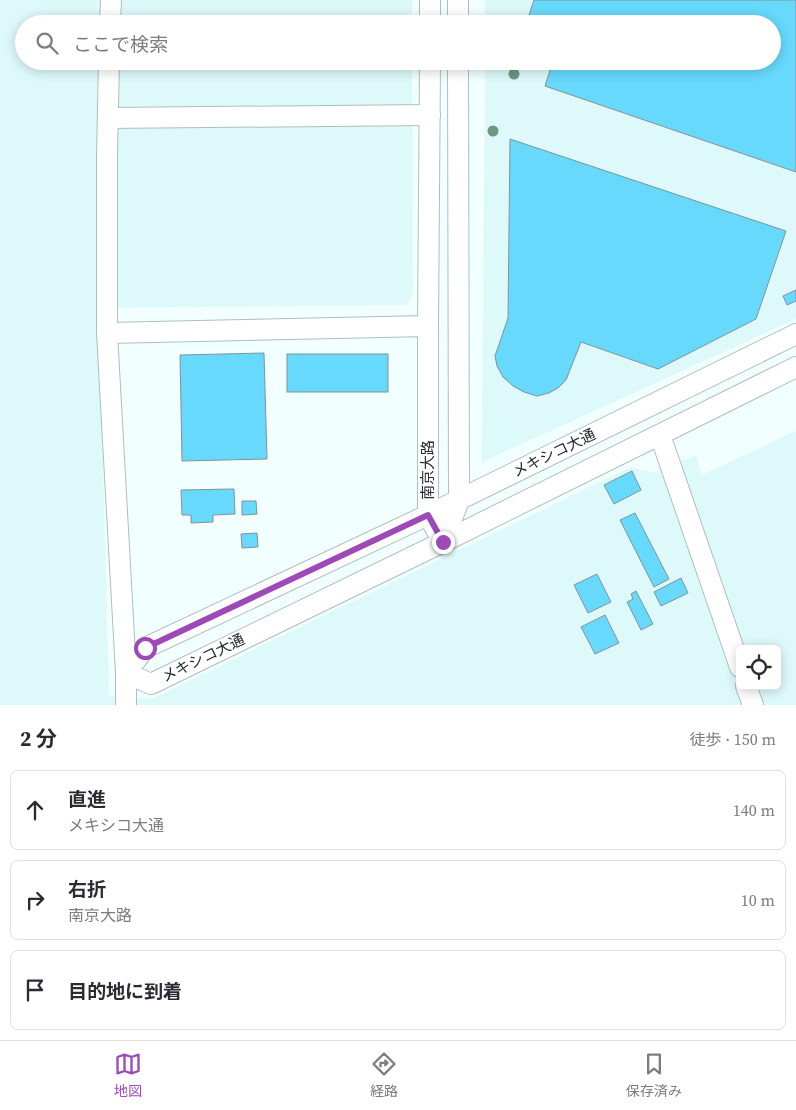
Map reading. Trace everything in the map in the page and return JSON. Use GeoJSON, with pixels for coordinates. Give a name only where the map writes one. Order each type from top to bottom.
{"type":"FeatureCollection","features":[{"type":"Feature","properties":{"kind":"street"},"geometry":{"type":"LineString","coordinates":[[110,15],[111,0]]}},
{"type":"Feature","properties":{"kind":"street"},"geometry":{"type":"LineString","coordinates":[[430,0],[430,15]]}},
{"type":"Feature","properties":{"kind":"street"},"geometry":{"type":"LineString","coordinates":[[458,0],[458,15]]}},
{"type":"Feature","properties":{"kind":"street"},"geometry":{"type":"LineString","coordinates":[[109,70],[107,333],[126,673],[126,705]]}},
{"type":"Feature","properties":{"kind":"street","name":"南京大路"},"geometry":{"type":"LineString","coordinates":[[430,70],[428,515],[443,542]]}},
{"type":"Feature","properties":{"kind":"street","name":"南京大路"},"geometry":{"type":"LineString","coordinates":[[443,542],[459,500],[458,70]]}},
{"type":"Feature","properties":{"kind":"street"},"geometry":{"type":"LineString","coordinates":[[108,118],[430,115]]}},
{"type":"Feature","properties":{"kind":"street"},"geometry":{"type":"LineString","coordinates":[[107,333],[428,326]]}},
{"type":"Feature","properties":{"kind":"street","name":"メキシコ大通"},"geometry":{"type":"LineString","coordinates":[[796,334],[428,515],[145,648],[126,673],[151,684],[796,367]]}},
{"type":"Feature","properties":{"kind":"street"},"geometry":{"type":"LineString","coordinates":[[660,434],[736,655]]}},
{"type":"Feature","properties":{"kind":"street"},"geometry":{"type":"LineString","coordinates":[[747,690],[753,705]]}},
{"type":"Feature","properties":{"kind":"shaded area"},"geometry":{"type":"Polygon","coordinates":[[[0,0],[412,0],[412,15],[15,15],[15,70],[412,70],[413,292],[407,305],[99,308],[109,696],[152,699],[631,467],[654,473],[696,455],[702,475],[796,431],[796,705],[0,705],[0,0]]]}},
{"type":"Feature","properties":{"kind":"shaded area"},"geometry":{"type":"Polygon","coordinates":[[[485,0],[796,0],[796,319],[482,462],[485,70],[781,70],[781,15],[485,15],[485,0]]]}},
{"type":"Feature","properties":{"kind":"building"},"geometry":{"type":"Polygon","coordinates":[[[534,0],[796,0],[796,172],[545,86],[550,70],[781,70],[781,15],[529,15],[534,0]]]}},
{"type":"Feature","properties":{"kind":"building"},"geometry":{"type":"Polygon","coordinates":[[[510,139],[786,231],[756,319],[658,369],[581,342],[566,380],[558,388],[537,396],[513,386],[503,377],[497,366],[495,356],[508,318],[510,139]]]}},
{"type":"Feature","properties":{"kind":"building"},"geometry":{"type":"Polygon","coordinates":[[[796,290],[796,301],[787,305],[783,296],[796,290]]]}},
{"type":"Feature","properties":{"kind":"building"},"geometry":{"type":"Polygon","coordinates":[[[264,353],[267,459],[182,461],[180,355],[264,353]]]}},
{"type":"Feature","properties":{"kind":"building"},"geometry":{"type":"Polygon","coordinates":[[[287,354],[388,354],[388,392],[287,392],[287,354]]]}},
{"type":"Feature","properties":{"kind":"building"},"geometry":{"type":"Polygon","coordinates":[[[632,471],[641,490],[614,504],[604,485],[632,471]]]}},
{"type":"Feature","properties":{"kind":"building"},"geometry":{"type":"Polygon","coordinates":[[[234,489],[235,514],[213,515],[213,522],[191,523],[191,515],[182,515],[181,490],[234,489]]]}},
{"type":"Feature","properties":{"kind":"building"},"geometry":{"type":"Polygon","coordinates":[[[242,501],[256,501],[257,514],[242,515],[242,501]]]}},
{"type":"Feature","properties":{"kind":"building"},"geometry":{"type":"Polygon","coordinates":[[[635,513],[669,579],[654,587],[620,520],[635,513]]]}},
{"type":"Feature","properties":{"kind":"building"},"geometry":{"type":"Polygon","coordinates":[[[257,533],[258,547],[242,548],[241,534],[257,533]]]}},
{"type":"Feature","properties":{"kind":"building"},"geometry":{"type":"Polygon","coordinates":[[[597,574],[611,602],[588,613],[574,585],[597,574]]]}},
{"type":"Feature","properties":{"kind":"building"},"geometry":{"type":"Polygon","coordinates":[[[681,578],[688,593],[661,606],[654,592],[681,578]]]}},
{"type":"Feature","properties":{"kind":"building"},"geometry":{"type":"Polygon","coordinates":[[[636,591],[653,624],[641,630],[627,602],[633,599],[631,594],[636,591]]]}},
{"type":"Feature","properties":{"kind":"building"},"geometry":{"type":"Polygon","coordinates":[[[605,615],[619,643],[595,654],[581,627],[605,615]]]}},
{"type":"Feature","properties":{"kind":"route"},"geometry":{"type":"LineString","coordinates":[[145,648],[428,515],[443,542]]}}]}
